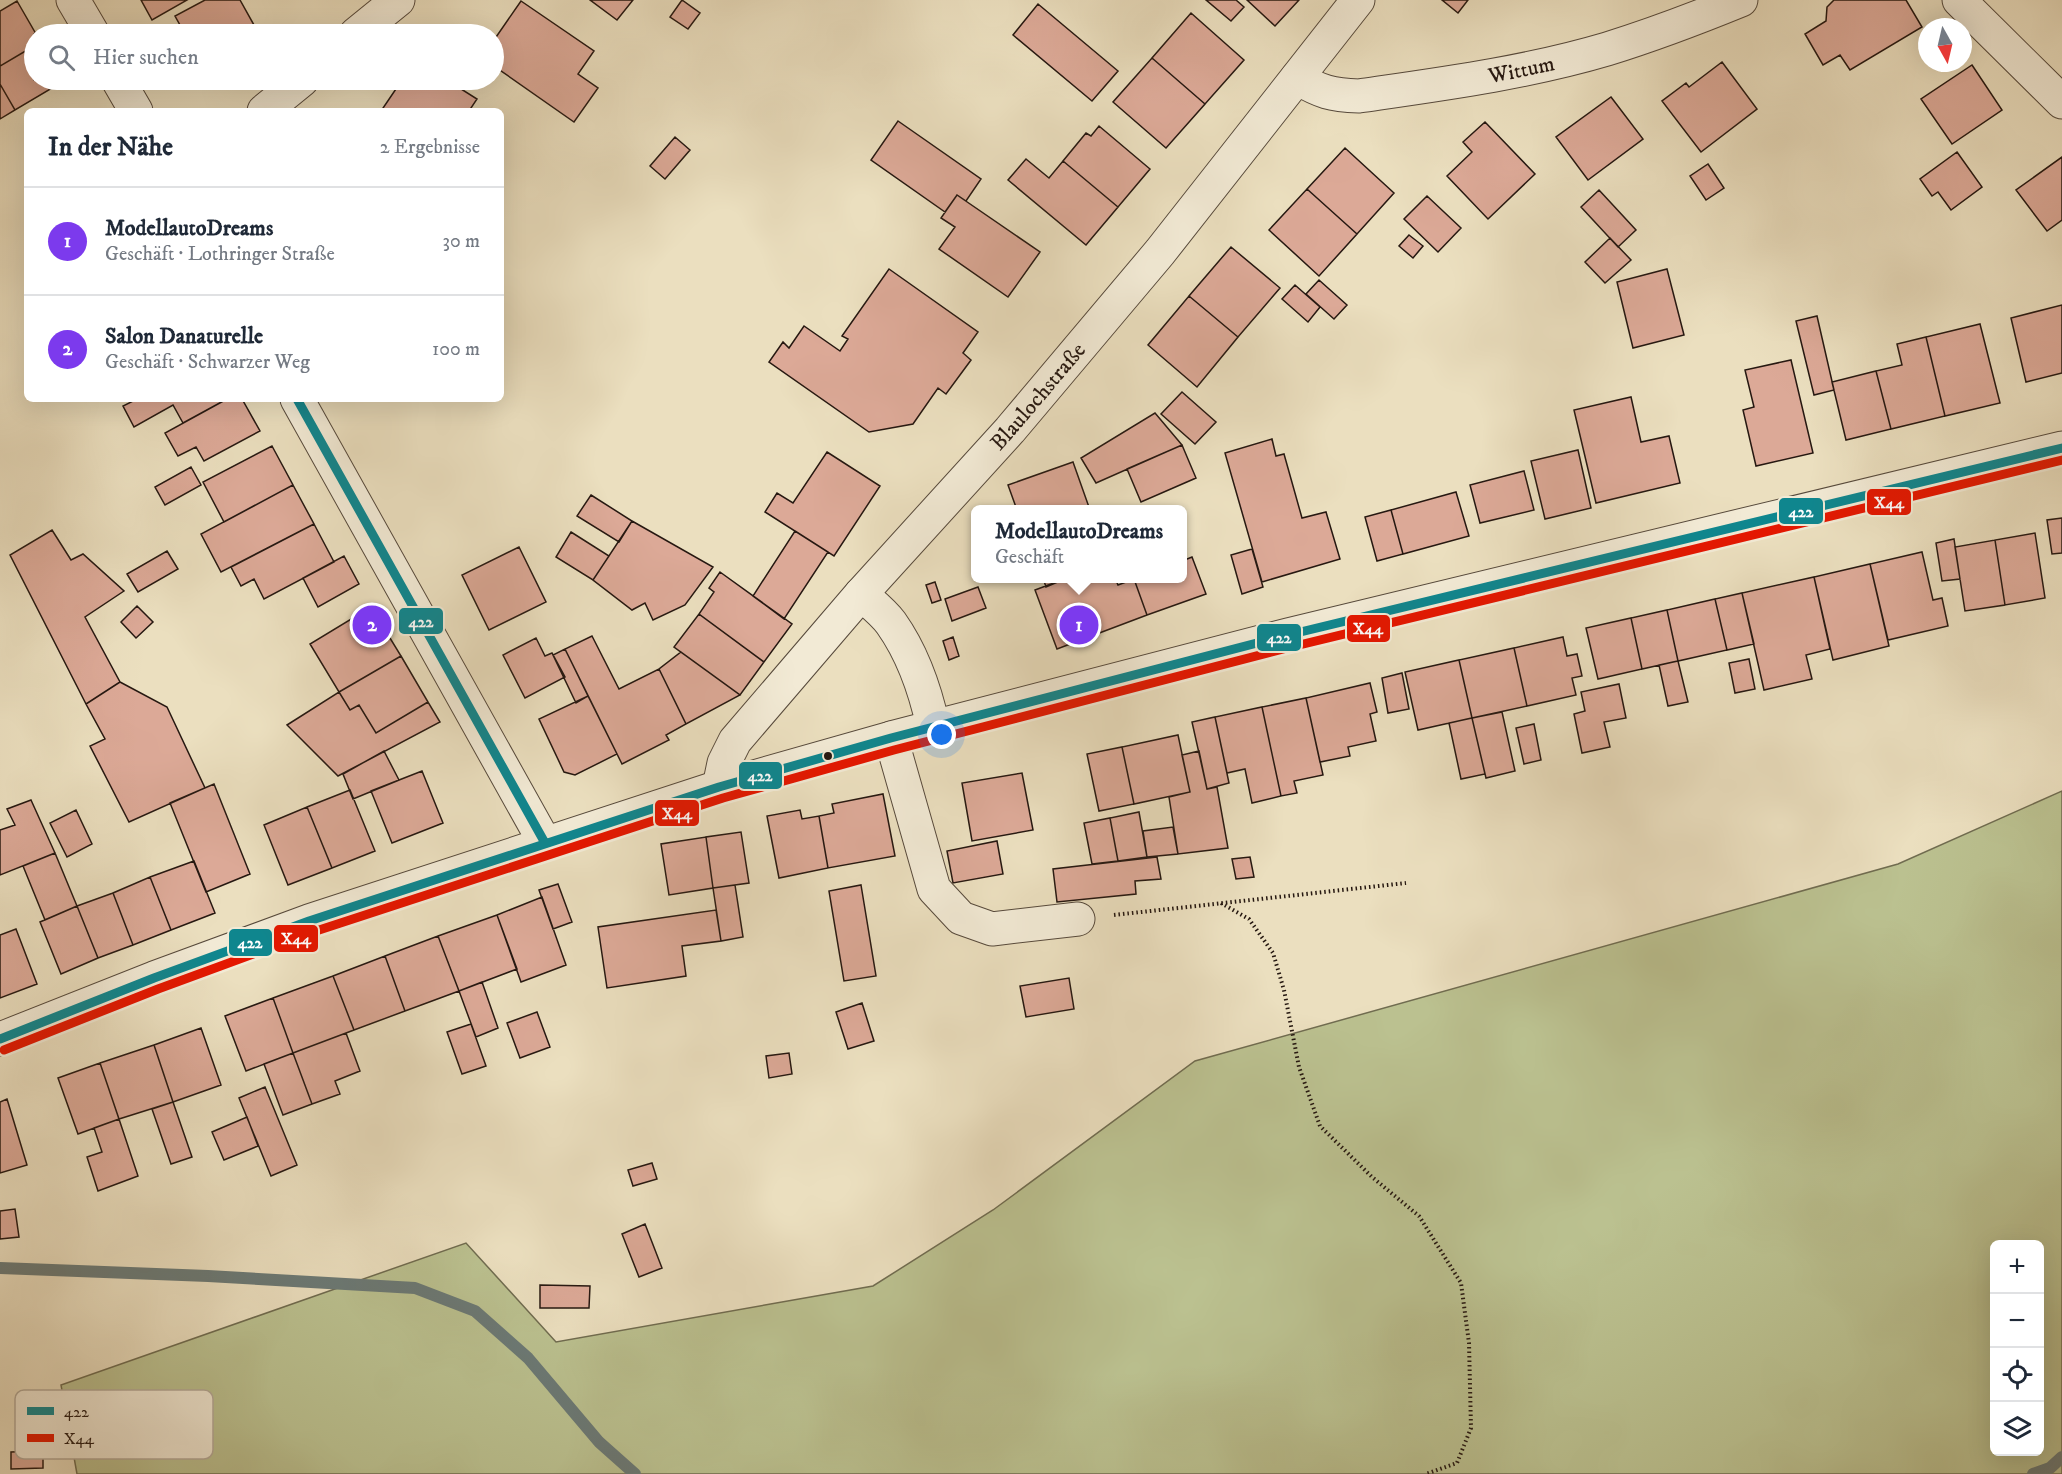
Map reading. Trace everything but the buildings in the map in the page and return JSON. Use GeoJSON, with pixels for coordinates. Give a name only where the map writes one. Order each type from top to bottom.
{"type":"FeatureCollection","features":[{"type":"Feature","properties":{"kind":"street"},"geometry":{"type":"LineString","coordinates":[[73,0],[87,24]]}},
{"type":"Feature","properties":{"kind":"street"},"geometry":{"type":"LineString","coordinates":[[368,24],[398,0]]}},
{"type":"Feature","properties":{"kind":"street","name":"Blaulochstraße"},"geometry":{"type":"LineString","coordinates":[[719,787],[724,763],[735,741],[861,594],[1010,430],[1160,252],[1358,0]]}},
{"type":"Feature","properties":{"kind":"street","name":"Wittum"},"geometry":{"type":"LineString","coordinates":[[1297,78],[1319,91],[1359,96],[1492,75],[1605,49],[1684,23],[1741,0]]}},
{"type":"Feature","properties":{"kind":"street"},"geometry":{"type":"LineString","coordinates":[[1959,0],[2062,102]]}},
{"type":"Feature","properties":{"kind":"street"},"geometry":{"type":"LineString","coordinates":[[124,90],[134,108]]}},
{"type":"Feature","properties":{"kind":"street"},"geometry":{"type":"LineString","coordinates":[[268,108],[290,90]]}},
{"type":"Feature","properties":{"kind":"street"},"geometry":{"type":"LineString","coordinates":[[299,402],[545,843]]}},
{"type":"Feature","properties":{"kind":"street"},"geometry":{"type":"LineString","coordinates":[[0,1039],[154,978],[309,921],[719,787],[933,726],[1300,632],[2062,448]]}},
{"type":"Feature","properties":{"kind":"street"},"geometry":{"type":"LineString","coordinates":[[861,594],[890,622],[914,663],[933,726]]}},
{"type":"Feature","properties":{"kind":"street"},"geometry":{"type":"LineString","coordinates":[[891,738],[934,889],[961,918],[992,929],[1078,920]]}},
{"type":"Feature","properties":{"kind":"path"},"geometry":{"type":"LineString","coordinates":[[1078,920],[1406,883]]}},
{"type":"Feature","properties":{"kind":"path"},"geometry":{"type":"LineString","coordinates":[[1221,903],[1249,920],[1273,953],[1284,990],[1299,1067],[1320,1126],[1372,1177],[1419,1216],[1461,1283],[1469,1343],[1471,1428],[1457,1463],[1426,1474]]}},
{"type":"Feature","properties":{"kind":"green space"},"geometry":{"type":"Polygon","coordinates":[[[2062,791],[2062,1474],[77,1474],[74,1459],[213,1459],[213,1390],[62,1390],[61,1385],[466,1243],[556,1342],[873,1286],[993,1210],[1195,1061],[1898,864],[2062,791]]]}},
{"type":"Feature","properties":{"kind":"waterway"},"geometry":{"type":"LineString","coordinates":[[0,1268],[208,1276],[415,1288],[475,1311],[528,1358],[599,1442],[635,1474]]}},
{"type":"Feature","properties":{"kind":"waterway"},"geometry":{"type":"LineString","coordinates":[[2033,1474],[2050,1468],[2062,1457]]}},
{"type":"Feature","properties":{"kind":"transit line","name":"422"},"geometry":{"type":"LineString","coordinates":[[299,402],[545,843]]}},
{"type":"Feature","properties":{"kind":"transit line","name":"422"},"geometry":{"type":"LineString","coordinates":[[0,1039],[154,978],[309,921],[719,787],[891,738],[1288,635],[2062,448]]}},
{"type":"Feature","properties":{"kind":"transit line","name":"X44"},"geometry":{"type":"LineString","coordinates":[[4,1050],[158,989],[313,932],[723,798],[894,750],[1291,647],[2062,460]]}},
{"type":"Feature","properties":{"kind":"place","name":"Salon Danaturelle"},"geometry":{"type":"Point","coordinates":[372,625]}},
{"type":"Feature","properties":{"kind":"place","name":"ModellautoDreams"},"geometry":{"type":"Point","coordinates":[1079,625]}}]}
